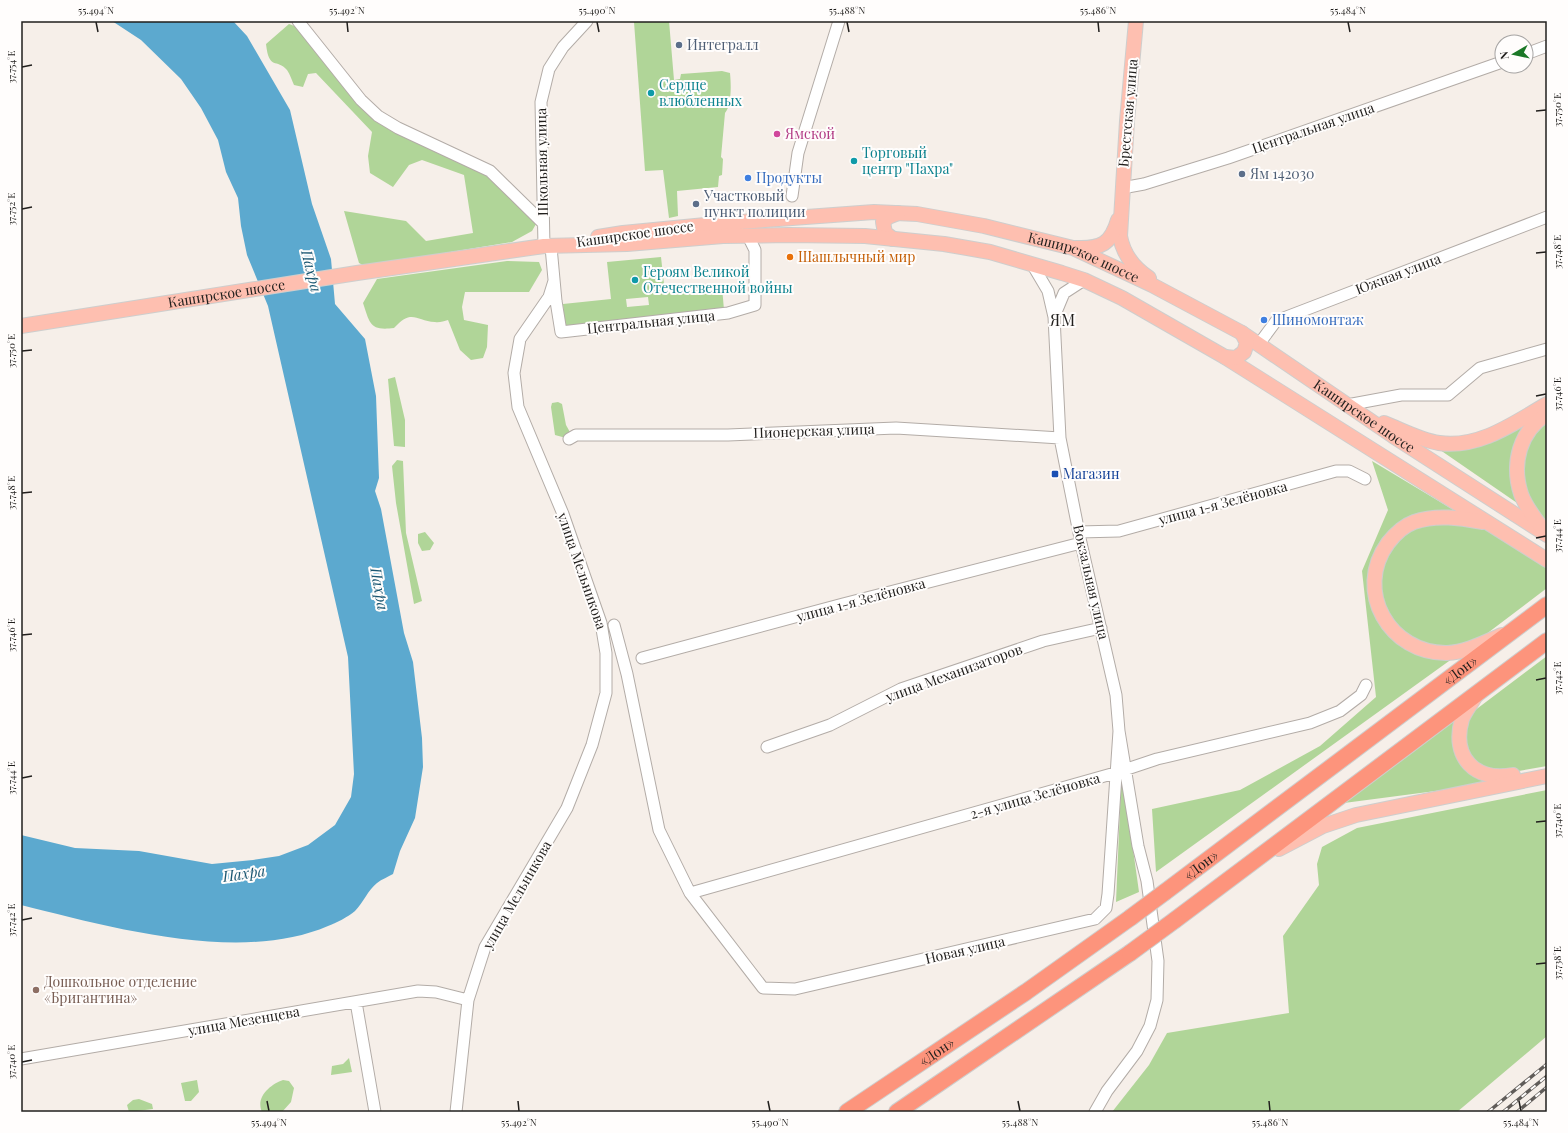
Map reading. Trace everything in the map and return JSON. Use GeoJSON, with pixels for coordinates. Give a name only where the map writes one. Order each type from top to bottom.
{"type":"FeatureCollection","features":[{"type":"Feature","properties":{"kind":"highway","name":"«Дон»"},"geometry":{"type":"LineString","coordinates":[[847,1112],[1026,992],[1130,918],[1547,605]]}},
{"type":"Feature","properties":{"kind":"highway","name":"«Дон»"},"geometry":{"type":"LineString","coordinates":[[897,1112],[1130,953],[1259,859],[1384,762],[1547,641]]}},
{"type":"Feature","properties":{"kind":"main road","name":"Брестская улица"},"geometry":{"type":"LineString","coordinates":[[1136,21],[1122,188],[1120,236],[1125,253],[1138,271],[1168,293]]}},
{"type":"Feature","properties":{"kind":"main road","name":"Брестская улица"},"geometry":{"type":"LineString","coordinates":[[1073,248],[1098,247],[1106,242],[1114,232],[1121,206]]}},
{"type":"Feature","properties":{"kind":"main road","name":"Каширское шоссе"},"geometry":{"type":"LineString","coordinates":[[21,326],[357,273],[547,246],[623,233],[852,212],[898,213],[984,226],[1073,248],[1168,293],[1242,333],[1352,409],[1546,534]]}},
{"type":"Feature","properties":{"kind":"main road"},"geometry":{"type":"LineString","coordinates":[[894,239],[885,233],[883,222],[888,217],[898,213]]}},
{"type":"Feature","properties":{"kind":"main road","name":"Каширское шоссе"},"geometry":{"type":"LineString","coordinates":[[547,246],[748,236],[865,236],[944,244],[990,252],[1084,280],[1122,298],[1226,357],[1547,560]]}},
{"type":"Feature","properties":{"kind":"main road"},"geometry":{"type":"LineString","coordinates":[[1226,357],[1236,358],[1244,352],[1247,343],[1242,333]]}},
{"type":"Feature","properties":{"kind":"main road"},"geometry":{"type":"LineString","coordinates":[[1352,409],[1420,437],[1450,444],[1475,440],[1491,435],[1547,404]]}},
{"type":"Feature","properties":{"kind":"main road"},"geometry":{"type":"LineString","coordinates":[[1546,534],[1528,508],[1521,494],[1517,467],[1521,445],[1526,434],[1547,414]]}},
{"type":"Feature","properties":{"kind":"main road"},"geometry":{"type":"LineString","coordinates":[[1489,523],[1448,517],[1424,519],[1404,527],[1392,539],[1380,557],[1375,579],[1376,597],[1382,615],[1391,629],[1411,644],[1424,650],[1457,652],[1512,630]]}},
{"type":"Feature","properties":{"kind":"main road"},"geometry":{"type":"LineString","coordinates":[[1479,692],[1463,717],[1460,729],[1459,741],[1462,753],[1468,764],[1476,771],[1494,776],[1506,777],[1547,770]]}},
{"type":"Feature","properties":{"kind":"main road"},"geometry":{"type":"LineString","coordinates":[[1259,859],[1338,820],[1383,808],[1547,776]]}},
{"type":"Feature","properties":{"kind":"street"},"geometry":{"type":"LineString","coordinates":[[298,21],[361,100],[378,116],[398,128],[490,171],[543,223]]}},
{"type":"Feature","properties":{"kind":"street","name":"Школьная улица"},"geometry":{"type":"LineString","coordinates":[[547,246],[543,223],[541,102],[549,69],[563,47],[587,21]]}},
{"type":"Feature","properties":{"kind":"street"},"geometry":{"type":"LineString","coordinates":[[792,196],[798,153],[839,21]]}},
{"type":"Feature","properties":{"kind":"street"},"geometry":{"type":"LineString","coordinates":[[1534,51],[1547,46]]}},
{"type":"Feature","properties":{"kind":"street","name":"Центральная улица"},"geometry":{"type":"LineString","coordinates":[[1122,188],[1144,184],[1192,168],[1223,160],[1494,65]]}},
{"type":"Feature","properties":{"kind":"street","name":"Южная улица"},"geometry":{"type":"LineString","coordinates":[[1259,344],[1276,320],[1547,217]]}},
{"type":"Feature","properties":{"kind":"street","name":"Центральная улица"},"geometry":{"type":"LineString","coordinates":[[547,246],[554,281],[560,332],[728,313],[755,305],[755,250],[748,236]]}},
{"type":"Feature","properties":{"kind":"street","name":"Вокзальная улица"},"geometry":{"type":"LineString","coordinates":[[1032,264],[1048,291],[1054,317],[1060,438],[1081,543],[1116,695],[1119,731],[1138,846],[1141,892],[1153,976],[1154,1012],[1144,1039],[1107,1091],[1096,1112]]}},
{"type":"Feature","properties":{"kind":"street","name":"Вокзальная улица"},"geometry":{"type":"LineString","coordinates":[[1054,317],[1064,293],[1084,280]]}},
{"type":"Feature","properties":{"kind":"street","name":"улица Мельникова"},"geometry":{"type":"LineString","coordinates":[[456,1112],[468,1000],[485,947],[567,808],[592,745],[606,693],[606,653],[601,622],[563,514],[518,407],[514,373],[520,339],[549,297],[554,281]]}},
{"type":"Feature","properties":{"kind":"street"},"geometry":{"type":"LineString","coordinates":[[1352,409],[1401,395],[1448,395],[1480,368],[1547,348]]}},
{"type":"Feature","properties":{"kind":"street","name":"Пионерская улица"},"geometry":{"type":"LineString","coordinates":[[569,439],[576,435],[728,435],[896,428],[1060,438]]}},
{"type":"Feature","properties":{"kind":"street","name":"улица 1-я Зелёновка"},"geometry":{"type":"LineString","coordinates":[[1079,532],[1119,531],[1336,472],[1349,471],[1364,479]]}},
{"type":"Feature","properties":{"kind":"street","name":"улица 1-я Зелёновка"},"geometry":{"type":"LineString","coordinates":[[642,658],[843,604],[1081,543]]}},
{"type":"Feature","properties":{"kind":"street","name":"Новая улица"},"geometry":{"type":"LineString","coordinates":[[614,625],[629,681],[659,830],[692,893],[763,988],[789,990],[1095,919],[1106,908],[1108,894],[1119,731]]}},
{"type":"Feature","properties":{"kind":"street","name":"улица Механизаторов"},"geometry":{"type":"LineString","coordinates":[[767,747],[830,725],[901,689],[1043,641],[1101,628]]}},
{"type":"Feature","properties":{"kind":"street","name":"2-я улица Зелёновка"},"geometry":{"type":"LineString","coordinates":[[692,893],[1115,773],[1157,759],[1310,723],[1340,711],[1361,695],[1366,685]]}},
{"type":"Feature","properties":{"kind":"street","name":"улица Мезенцева"},"geometry":{"type":"LineString","coordinates":[[21,1058],[428,991],[468,1000]]}},
{"type":"Feature","properties":{"kind":"street"},"geometry":{"type":"LineString","coordinates":[[356,1002],[375,1112]]}},
{"type":"Feature","properties":{"kind":"green space"},"geometry":{"type":"Polygon","coordinates":[[[669,21],[674,80],[680,79],[681,74],[722,71],[730,73],[730,99],[725,113],[721,157],[723,159],[722,175],[719,176],[718,187],[677,191],[678,216],[669,218],[663,170],[645,171],[634,22],[669,21]]]}},
{"type":"Feature","properties":{"kind":"green space"},"geometry":{"type":"Polygon","coordinates":[[[289,24],[297,27],[373,118],[485,172],[536,224],[532,231],[512,242],[365,266],[359,263],[344,211],[406,221],[426,241],[473,233],[464,175],[422,160],[409,165],[393,187],[370,173],[368,156],[372,132],[316,73],[308,74],[303,87],[294,85],[287,70],[271,61],[269,58],[266,44],[289,24]]]}},
{"type":"Feature","properties":{"kind":"green space"},"geometry":{"type":"Polygon","coordinates":[[[661,257],[665,293],[722,287],[724,310],[565,326],[563,304],[611,299],[607,262],[661,257]],[[648,297],[626,299],[627,307],[649,305],[648,297]]]}},
{"type":"Feature","properties":{"kind":"green space"},"geometry":{"type":"Polygon","coordinates":[[[507,261],[539,262],[542,270],[529,292],[465,292],[462,307],[464,320],[488,325],[487,347],[483,358],[471,360],[460,350],[448,320],[437,322],[410,317],[405,318],[394,328],[386,329],[375,327],[367,316],[363,303],[377,279],[507,261]]]}},
{"type":"Feature","properties":{"kind":"green space"},"geometry":{"type":"Polygon","coordinates":[[[395,377],[405,420],[405,447],[394,446],[388,379],[395,377]]]}},
{"type":"Feature","properties":{"kind":"green space"},"geometry":{"type":"Polygon","coordinates":[[[558,402],[562,404],[566,425],[571,434],[566,438],[555,435],[551,407],[552,403],[558,402]]]}},
{"type":"Feature","properties":{"kind":"green space"},"geometry":{"type":"Polygon","coordinates":[[[1535,417],[1525,429],[1520,505],[1430,443],[1449,447],[1535,417]]]}},
{"type":"Feature","properties":{"kind":"green space"},"geometry":{"type":"Polygon","coordinates":[[[1547,418],[1547,525],[1535,513],[1519,470],[1534,429],[1547,418]]]}},
{"type":"Feature","properties":{"kind":"green space"},"geometry":{"type":"Polygon","coordinates":[[[397,460],[403,461],[406,533],[422,601],[414,604],[396,503],[392,466],[397,460]]]}},
{"type":"Feature","properties":{"kind":"green space"},"geometry":{"type":"Polygon","coordinates":[[[1372,461],[1457,512],[1420,517],[1375,560],[1387,631],[1456,656],[1156,872],[1152,809],[1240,790],[1320,746],[1376,697],[1362,571],[1388,510],[1372,461]]]}},
{"type":"Feature","properties":{"kind":"green space"},"geometry":{"type":"Polygon","coordinates":[[[1467,523],[1486,530],[1547,568],[1547,588],[1485,635],[1460,647],[1431,648],[1394,628],[1378,588],[1385,555],[1413,526],[1467,523]]]}},
{"type":"Feature","properties":{"kind":"green space"},"geometry":{"type":"Polygon","coordinates":[[[425,532],[434,543],[430,550],[422,551],[418,543],[418,534],[425,532]]]}},
{"type":"Feature","properties":{"kind":"green space"},"geometry":{"type":"Polygon","coordinates":[[[1547,656],[1547,766],[1507,773],[1488,772],[1464,750],[1466,720],[1474,711],[1547,656]]]}},
{"type":"Feature","properties":{"kind":"green space"},"geometry":{"type":"Polygon","coordinates":[[[1456,719],[1455,742],[1459,759],[1469,771],[1489,784],[1344,803],[1392,765],[1456,719]]]}},
{"type":"Feature","properties":{"kind":"green space"},"geometry":{"type":"Polygon","coordinates":[[[1124,785],[1139,892],[1116,902],[1121,786],[1124,785]]]}},
{"type":"Feature","properties":{"kind":"green space"},"geometry":{"type":"Polygon","coordinates":[[[1547,790],[1547,1036],[1457,1112],[1112,1112],[1149,1065],[1167,1033],[1289,1013],[1283,936],[1319,885],[1317,864],[1322,847],[1357,828],[1547,790]]]}},
{"type":"Feature","properties":{"kind":"green space"},"geometry":{"type":"Polygon","coordinates":[[[349,1058],[352,1072],[331,1075],[332,1066],[343,1064],[349,1058]]]}},
{"type":"Feature","properties":{"kind":"green space"},"geometry":{"type":"Polygon","coordinates":[[[197,1080],[199,1092],[191,1101],[185,1101],[181,1083],[197,1080]]]}},
{"type":"Feature","properties":{"kind":"green space"},"geometry":{"type":"Polygon","coordinates":[[[283,1080],[289,1081],[294,1088],[291,1102],[282,1112],[262,1112],[260,1106],[262,1096],[269,1088],[283,1080]]]}},
{"type":"Feature","properties":{"kind":"green space"},"geometry":{"type":"Polygon","coordinates":[[[139,1099],[152,1104],[153,1109],[129,1112],[127,1105],[133,1100],[139,1099]]]}},
{"type":"Feature","properties":{"kind":"water","name":"Пахра"},"geometry":{"type":"Polygon","coordinates":[[[112,21],[233,21],[247,36],[290,110],[312,204],[331,259],[335,304],[365,339],[376,396],[379,478],[375,491],[381,509],[404,633],[413,662],[422,738],[423,767],[415,818],[400,851],[393,874],[377,883],[355,911],[338,922],[293,937],[255,942],[216,942],[175,938],[94,923],[21,905],[21,835],[75,848],[139,851],[212,864],[279,856],[308,845],[335,825],[351,797],[354,774],[348,657],[268,306],[247,255],[241,226],[238,198],[226,172],[218,140],[201,108],[181,79],[141,40],[112,21]]]}},
{"type":"Feature","properties":{"kind":"railway"},"geometry":{"type":"LineString","coordinates":[[1488,1112],[1547,1064]]}},
{"type":"Feature","properties":{"kind":"railway"},"geometry":{"type":"LineString","coordinates":[[1503,1112],[1547,1076]]}},
{"type":"Feature","properties":{"kind":"railway"},"geometry":{"type":"LineString","coordinates":[[1517,1112],[1547,1087]]}},
{"type":"Feature","properties":{"kind":"place","name":"Интегралл"},"geometry":{"type":"Point","coordinates":[679,45]}},
{"type":"Feature","properties":{"kind":"place","name":"Сердце влюбленных"},"geometry":{"type":"Point","coordinates":[651,93]}},
{"type":"Feature","properties":{"kind":"place","name":"Ямской"},"geometry":{"type":"Point","coordinates":[777,134]}},
{"type":"Feature","properties":{"kind":"place","name":"Торговый центр \"Пахра\""},"geometry":{"type":"Point","coordinates":[854,161]}},
{"type":"Feature","properties":{"kind":"place","name":"Ям 142030"},"geometry":{"type":"Point","coordinates":[1242,174]}},
{"type":"Feature","properties":{"kind":"place","name":"Продукты"},"geometry":{"type":"Point","coordinates":[748,178]}},
{"type":"Feature","properties":{"kind":"place","name":"Участковый пункт полиции"},"geometry":{"type":"Point","coordinates":[696,204]}},
{"type":"Feature","properties":{"kind":"place","name":"Шашлычный мир"},"geometry":{"type":"Point","coordinates":[790,257]}},
{"type":"Feature","properties":{"kind":"place","name":"Героям Великой Отечественной войны"},"geometry":{"type":"Point","coordinates":[635,280]}},
{"type":"Feature","properties":{"kind":"place","name":"Шиномонтаж"},"geometry":{"type":"Point","coordinates":[1264,320]}},
{"type":"Feature","properties":{"kind":"place","name":"Магазин"},"geometry":{"type":"Point","coordinates":[1055,474]}},
{"type":"Feature","properties":{"kind":"place","name":"Дошкольное отделение «Бригантина»"},"geometry":{"type":"Point","coordinates":[36,990]}},
{"type":"Feature","properties":{"kind":"district","name":"ЯМ"},"geometry":{"type":"Point","coordinates":[1063,320]}}]}
